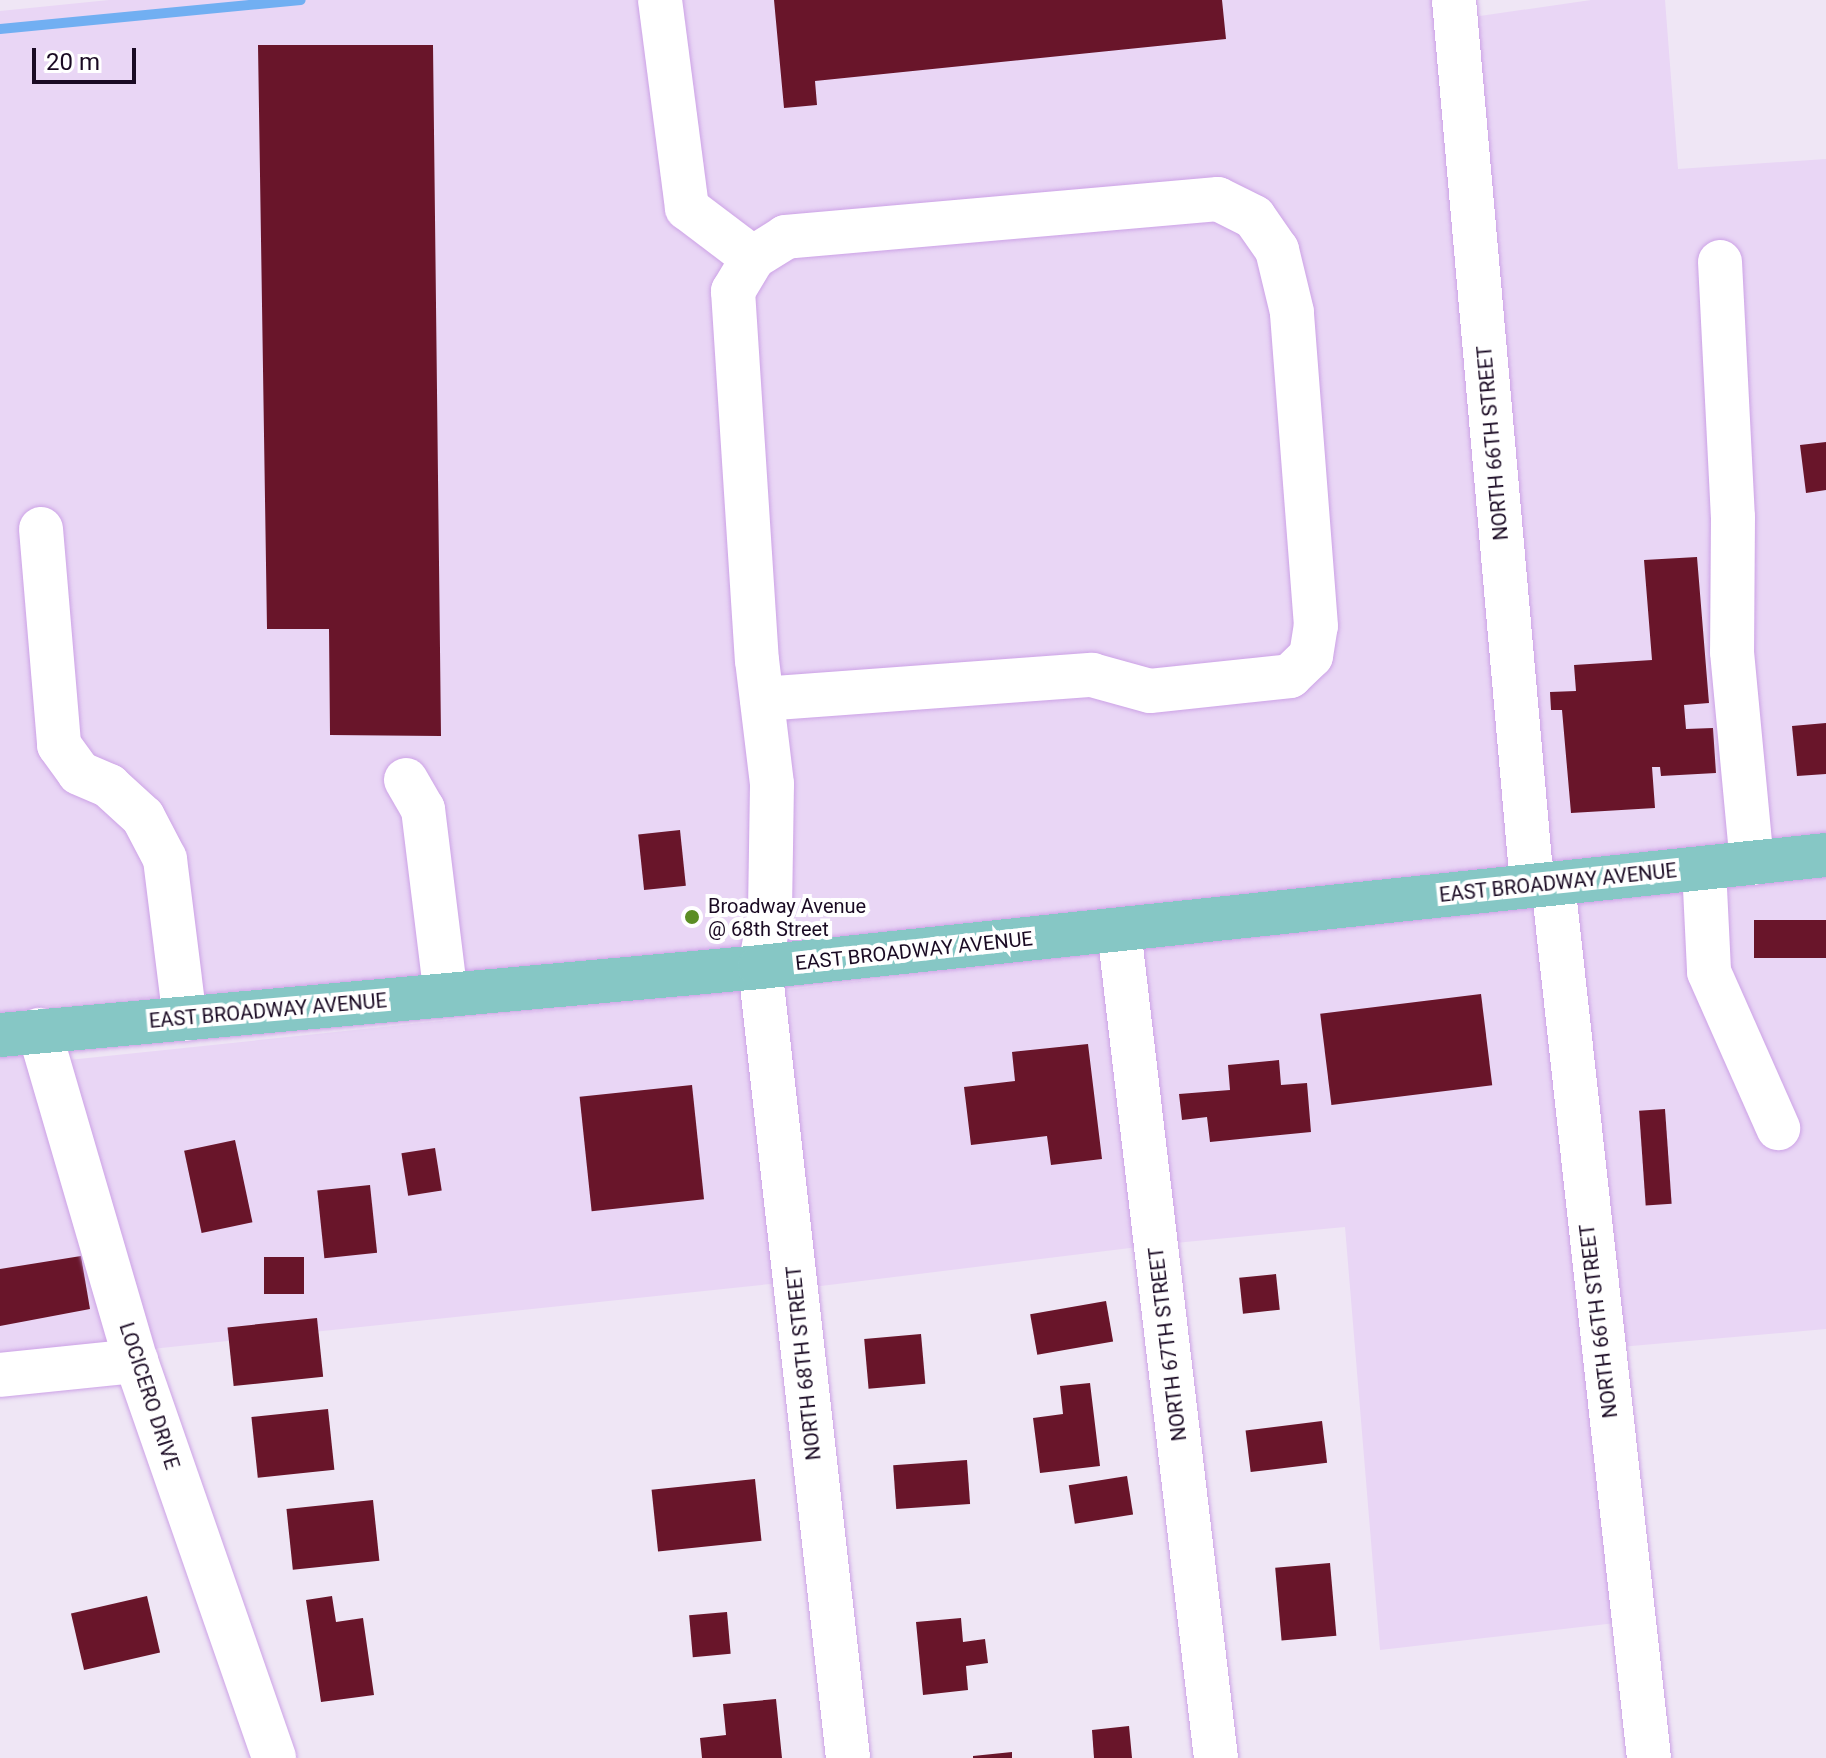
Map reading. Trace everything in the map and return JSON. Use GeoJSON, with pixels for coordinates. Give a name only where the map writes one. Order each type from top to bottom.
{"type":"FeatureCollection","features":[{"type":"Feature","properties":{"kind":"main road","name":"EAST BROADWAY AVENUE"},"geometry":{"type":"LineString","coordinates":[[20,1033],[760,967],[1826,855]]}},
{"type":"Feature","properties":{"kind":"street"},"geometry":{"type":"LineString","coordinates":[[660,0],[687,208],[753,258],[786,237],[1218,199],[1254,217],[1277,250],[1292,312],[1316,626],[1311,656],[1290,676],[1150,691],[1092,675],[762,699]]}},
{"type":"Feature","properties":{"kind":"street","name":"NORTH 66TH STREET"},"geometry":{"type":"LineString","coordinates":[[1454,0],[1543,884],[1649,1758]]}},
{"type":"Feature","properties":{"kind":"street","name":"NORTH 68TH STREET"},"geometry":{"type":"LineString","coordinates":[[753,258],[733,291],[773,840],[770,913],[760,967],[848,1758]]}},
{"type":"Feature","properties":{"kind":"street"},"geometry":{"type":"LineString","coordinates":[[1720,262],[1733,517],[1732,652],[1752,863]]}},
{"type":"Feature","properties":{"kind":"street"},"geometry":{"type":"LineString","coordinates":[[41,529],[59,745],[79,773],[109,786],[143,817],[165,859],[185,1019]]}},
{"type":"Feature","properties":{"kind":"street"},"geometry":{"type":"LineString","coordinates":[[406,780],[423,809],[446,995]]}},
{"type":"Feature","properties":{"kind":"street"},"geometry":{"type":"LineString","coordinates":[[1704,868],[1709,972],[1778,1128]]}},
{"type":"Feature","properties":{"kind":"street","name":"NORTH 67TH STREET"},"geometry":{"type":"LineString","coordinates":[[1119,930],[1216,1758]]}},
{"type":"Feature","properties":{"kind":"street","name":"LOCICERO DRIVE"},"geometry":{"type":"LineString","coordinates":[[20,1033],[274,1758]]}},
{"type":"Feature","properties":{"kind":"street"},"geometry":{"type":"LineString","coordinates":[[0,1375],[136,1361]]}},
{"type":"Feature","properties":{"kind":"shaded area"},"geometry":{"type":"Polygon","coordinates":[[[109,0],[1436,0],[1513,867],[618,960],[50,1006],[0,1015],[0,11],[109,0]]]}},
{"type":"Feature","properties":{"kind":"shaded area"},"geometry":{"type":"Polygon","coordinates":[[[1591,0],[1665,0],[1678,169],[1826,159],[1826,835],[1548,863],[1473,17],[1591,0]]]}},
{"type":"Feature","properties":{"kind":"shaded area"},"geometry":{"type":"Polygon","coordinates":[[[1826,875],[1826,1329],[1620,1347],[1573,901],[1826,875]]]}},
{"type":"Feature","properties":{"kind":"shaded area"},"geometry":{"type":"Polygon","coordinates":[[[1537,905],[1616,1623],[1380,1650],[1345,1227],[1175,1243],[1139,948],[1537,905]]]}},
{"type":"Feature","properties":{"kind":"shaded area"},"geometry":{"type":"Polygon","coordinates":[[[1104,951],[1140,1247],[817,1287],[780,991],[1104,951]]]}},
{"type":"Feature","properties":{"kind":"shaded area"},"geometry":{"type":"Polygon","coordinates":[[[745,989],[776,1283],[95,1355],[64,1061],[745,989]]]}},
{"type":"Feature","properties":{"kind":"shaded area"},"geometry":{"type":"Polygon","coordinates":[[[27,1052],[112,1343],[0,1354],[0,1055],[27,1052]]]}},
{"type":"Feature","properties":{"kind":"building"},"geometry":{"type":"Polygon","coordinates":[[[774,0],[1222,0],[1226,39],[815,81],[817,105],[784,108],[774,0]]]}},
{"type":"Feature","properties":{"kind":"building"},"geometry":{"type":"Polygon","coordinates":[[[258,45],[433,45],[441,736],[330,735],[329,629],[267,629],[258,45]]]}},
{"type":"Feature","properties":{"kind":"building"},"geometry":{"type":"Polygon","coordinates":[[[1826,442],[1826,490],[1806,493],[1800,445],[1826,442]]]}},
{"type":"Feature","properties":{"kind":"building"},"geometry":{"type":"Polygon","coordinates":[[[1697,557],[1709,703],[1684,705],[1686,729],[1713,728],[1716,773],[1661,776],[1660,767],[1652,767],[1655,808],[1571,813],[1562,710],[1551,710],[1550,692],[1576,691],[1574,665],[1652,660],[1644,560],[1697,557]]]}},
{"type":"Feature","properties":{"kind":"building"},"geometry":{"type":"Polygon","coordinates":[[[1826,723],[1826,774],[1797,776],[1792,726],[1826,723]]]}},
{"type":"Feature","properties":{"kind":"building"},"geometry":{"type":"Polygon","coordinates":[[[680,830],[686,886],[644,890],[638,834],[680,830]]]}},
{"type":"Feature","properties":{"kind":"building"},"geometry":{"type":"Polygon","coordinates":[[[1754,920],[1826,920],[1826,958],[1754,958],[1754,920]]]}},
{"type":"Feature","properties":{"kind":"building"},"geometry":{"type":"Polygon","coordinates":[[[1481,994],[1492,1085],[1331,1105],[1320,1014],[1481,994]]]}},
{"type":"Feature","properties":{"kind":"building"},"geometry":{"type":"Polygon","coordinates":[[[1088,1044],[1102,1159],[1051,1165],[1047,1136],[971,1145],[964,1087],[1015,1081],[1012,1052],[1088,1044]]]}},
{"type":"Feature","properties":{"kind":"building"},"geometry":{"type":"Polygon","coordinates":[[[1279,1060],[1281,1085],[1307,1083],[1311,1132],[1210,1142],[1207,1117],[1182,1120],[1179,1094],[1230,1090],[1228,1065],[1279,1060]]]}},
{"type":"Feature","properties":{"kind":"building"},"geometry":{"type":"Polygon","coordinates":[[[692,1085],[704,1199],[592,1211],[580,1097],[692,1085]]]}},
{"type":"Feature","properties":{"kind":"building"},"geometry":{"type":"Polygon","coordinates":[[[1665,1109],[1672,1204],[1646,1206],[1639,1111],[1665,1109]]]}},
{"type":"Feature","properties":{"kind":"building"},"geometry":{"type":"Polygon","coordinates":[[[235,1140],[252,1222],[202,1233],[184,1151],[235,1140]]]}},
{"type":"Feature","properties":{"kind":"building"},"geometry":{"type":"Polygon","coordinates":[[[435,1148],[442,1190],[408,1196],[401,1153],[435,1148]]]}},
{"type":"Feature","properties":{"kind":"building"},"geometry":{"type":"Polygon","coordinates":[[[370,1185],[377,1253],[324,1258],[317,1191],[370,1185]]]}},
{"type":"Feature","properties":{"kind":"building"},"geometry":{"type":"Polygon","coordinates":[[[81,1256],[90,1309],[0,1326],[0,1269],[81,1256]]]}},
{"type":"Feature","properties":{"kind":"building"},"geometry":{"type":"Polygon","coordinates":[[[264,1257],[304,1257],[304,1294],[264,1294],[264,1257]]]}},
{"type":"Feature","properties":{"kind":"building"},"geometry":{"type":"Polygon","coordinates":[[[1276,1274],[1280,1310],[1243,1314],[1239,1278],[1276,1274]]]}},
{"type":"Feature","properties":{"kind":"building"},"geometry":{"type":"Polygon","coordinates":[[[1106,1301],[1113,1341],[1037,1355],[1030,1314],[1106,1301]]]}},
{"type":"Feature","properties":{"kind":"building"},"geometry":{"type":"Polygon","coordinates":[[[317,1318],[323,1377],[234,1386],[227,1327],[317,1318]]]}},
{"type":"Feature","properties":{"kind":"building"},"geometry":{"type":"Polygon","coordinates":[[[921,1334],[925,1384],[869,1389],[864,1339],[921,1334]]]}},
{"type":"Feature","properties":{"kind":"building"},"geometry":{"type":"Polygon","coordinates":[[[1090,1383],[1100,1466],[1040,1473],[1033,1418],[1063,1414],[1060,1386],[1090,1383]]]}},
{"type":"Feature","properties":{"kind":"building"},"geometry":{"type":"Polygon","coordinates":[[[328,1409],[334,1470],[258,1478],[251,1417],[328,1409]]]}},
{"type":"Feature","properties":{"kind":"building"},"geometry":{"type":"Polygon","coordinates":[[[1322,1421],[1327,1463],[1251,1472],[1246,1430],[1322,1421]]]}},
{"type":"Feature","properties":{"kind":"building"},"geometry":{"type":"Polygon","coordinates":[[[967,1460],[970,1504],[896,1509],[893,1465],[967,1460]]]}},
{"type":"Feature","properties":{"kind":"building"},"geometry":{"type":"Polygon","coordinates":[[[1127,1476],[1133,1515],[1075,1524],[1069,1485],[1127,1476]]]}},
{"type":"Feature","properties":{"kind":"building"},"geometry":{"type":"Polygon","coordinates":[[[755,1479],[761,1541],[658,1552],[652,1490],[755,1479]]]}},
{"type":"Feature","properties":{"kind":"building"},"geometry":{"type":"Polygon","coordinates":[[[373,1500],[379,1561],[293,1570],[286,1509],[373,1500]]]}},
{"type":"Feature","properties":{"kind":"building"},"geometry":{"type":"Polygon","coordinates":[[[1330,1563],[1336,1636],[1282,1641],[1275,1568],[1330,1563]]]}},
{"type":"Feature","properties":{"kind":"building"},"geometry":{"type":"Polygon","coordinates":[[[147,1596],[160,1653],[84,1670],[71,1614],[147,1596]]]}},
{"type":"Feature","properties":{"kind":"building"},"geometry":{"type":"Polygon","coordinates":[[[332,1596],[336,1622],[363,1618],[374,1695],[321,1702],[306,1600],[332,1596]]]}},
{"type":"Feature","properties":{"kind":"building"},"geometry":{"type":"Polygon","coordinates":[[[727,1612],[731,1654],[693,1657],[689,1615],[727,1612]]]}},
{"type":"Feature","properties":{"kind":"building"},"geometry":{"type":"Polygon","coordinates":[[[961,1618],[963,1642],[985,1639],[988,1663],[966,1666],[968,1690],[923,1695],[916,1622],[961,1618]]]}},
{"type":"Feature","properties":{"kind":"building"},"geometry":{"type":"Polygon","coordinates":[[[776,1699],[782,1758],[702,1758],[700,1738],[726,1735],[723,1704],[776,1699]]]}},
{"type":"Feature","properties":{"kind":"building"},"geometry":{"type":"Polygon","coordinates":[[[1129,1726],[1132,1758],[1094,1758],[1092,1730],[1129,1726]]]}},
{"type":"Feature","properties":{"kind":"building"},"geometry":{"type":"Polygon","coordinates":[[[1012,1752],[1012,1758],[973,1758],[973,1756],[1012,1752]]]}},
{"type":"Feature","properties":{"kind":"waterway"},"geometry":{"type":"LineString","coordinates":[[0,29],[301,0]]}},
{"type":"Feature","properties":{"kind":"place","name":"Broadway Avenue @ 68th Street"},"geometry":{"type":"Point","coordinates":[692,917]}}]}
